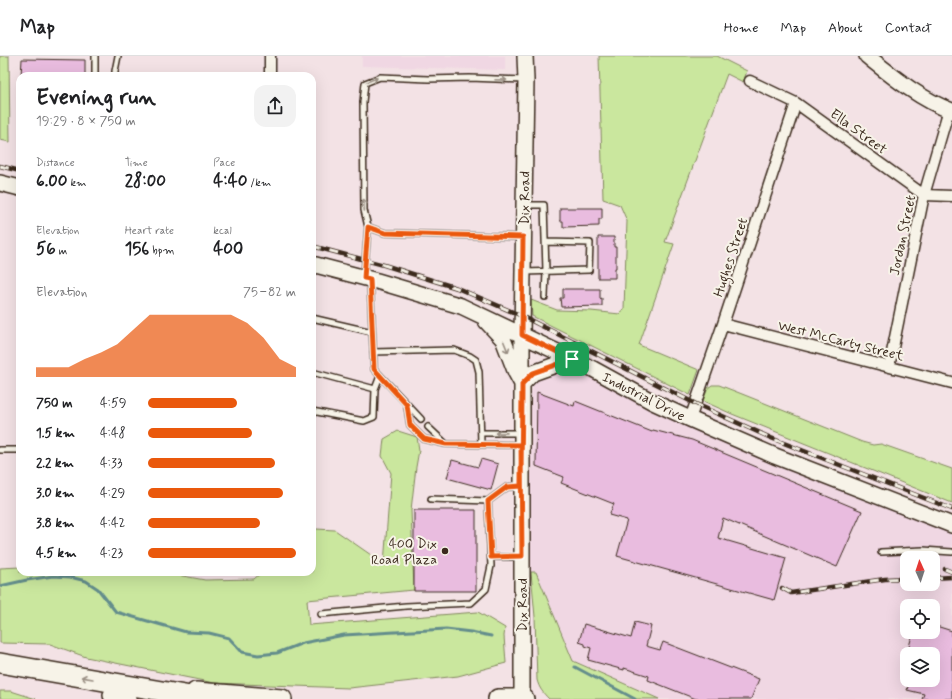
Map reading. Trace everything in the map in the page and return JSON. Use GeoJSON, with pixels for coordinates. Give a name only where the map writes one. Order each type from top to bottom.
{"type":"FeatureCollection","features":[{"type":"Feature","properties":{"kind":"highway"},"geometry":{"type":"LineString","coordinates":[[0,663],[128,695],[282,699]]}},
{"type":"Feature","properties":{"kind":"highway"},"geometry":{"type":"LineString","coordinates":[[0,676],[128,695],[208,699]]}},
{"type":"Feature","properties":{"kind":"highway"},"geometry":{"type":"LineString","coordinates":[[498,699],[523,699]]}},
{"type":"Feature","properties":{"kind":"main road","name":"Dix Road"},"geometry":{"type":"LineString","coordinates":[[523,699],[521,439],[526,80],[525,56]]}},
{"type":"Feature","properties":{"kind":"main road"},"geometry":{"type":"LineString","coordinates":[[872,57],[905,85],[936,104],[950,110]]}},
{"type":"Feature","properties":{"kind":"main road"},"geometry":{"type":"LineString","coordinates":[[0,183],[16,187]]}},
{"type":"Feature","properties":{"kind":"main road","name":"Industrial Drive"},"geometry":{"type":"LineString","coordinates":[[316,265],[367,278],[462,306],[593,369],[653,402],[690,419],[775,456],[952,525]]}},
{"type":"Feature","properties":{"kind":"main road"},"geometry":{"type":"LineString","coordinates":[[483,316],[503,339],[522,384],[533,373],[572,359]]}},
{"type":"Feature","properties":{"kind":"street"},"geometry":{"type":"LineString","coordinates":[[270,56],[270,72]]}},
{"type":"Feature","properties":{"kind":"street","name":"Ella Street"},"geometry":{"type":"LineString","coordinates":[[750,81],[796,103],[924,195]]}},
{"type":"Feature","properties":{"kind":"street","name":"Hughes Street"},"geometry":{"type":"LineString","coordinates":[[690,419],[796,103]]}},
{"type":"Feature","properties":{"kind":"street","name":"Jordan Street"},"geometry":{"type":"LineString","coordinates":[[889,367],[924,195],[950,110]]}},
{"type":"Feature","properties":{"kind":"street"},"geometry":{"type":"LineString","coordinates":[[924,195],[952,196]]}},
{"type":"Feature","properties":{"kind":"street","name":"West McCarty Street"},"geometry":{"type":"LineString","coordinates":[[723,324],[952,383]]}},
{"type":"Feature","properties":{"kind":"lane"},"geometry":{"type":"LineString","coordinates":[[95,56],[95,72]]}},
{"type":"Feature","properties":{"kind":"lane"},"geometry":{"type":"LineString","coordinates":[[115,72],[118,56]]}},
{"type":"Feature","properties":{"kind":"lane"},"geometry":{"type":"LineString","coordinates":[[421,419],[374,369],[374,352],[367,278],[368,227],[363,203],[362,102],[365,83],[380,77],[526,80]]}},
{"type":"Feature","properties":{"kind":"lane"},"geometry":{"type":"LineString","coordinates":[[524,205],[544,205],[546,242],[545,298]]}},
{"type":"Feature","properties":{"kind":"lane"},"geometry":{"type":"LineString","coordinates":[[368,227],[385,233],[523,237]]}},
{"type":"Feature","properties":{"kind":"lane"},"geometry":{"type":"LineString","coordinates":[[523,272],[589,270],[590,243],[546,242]]}},
{"type":"Feature","properties":{"kind":"lane"},"geometry":{"type":"LineString","coordinates":[[316,319],[372,332]]}},
{"type":"Feature","properties":{"kind":"lane"},"geometry":{"type":"LineString","coordinates":[[374,352],[454,350],[476,360],[479,372],[481,444]]}},
{"type":"Feature","properties":{"kind":"lane"},"geometry":{"type":"LineString","coordinates":[[316,373],[375,389]]}},
{"type":"Feature","properties":{"kind":"lane"},"geometry":{"type":"LineString","coordinates":[[316,413],[364,421],[374,417],[375,389],[380,376]]}},
{"type":"Feature","properties":{"kind":"lane"},"geometry":{"type":"LineString","coordinates":[[407,405],[410,425],[424,439],[446,444],[481,444],[521,439]]}},
{"type":"Feature","properties":{"kind":"lane"},"geometry":{"type":"LineString","coordinates":[[428,427],[446,444]]}},
{"type":"Feature","properties":{"kind":"lane"},"geometry":{"type":"LineString","coordinates":[[481,433],[521,439]]}},
{"type":"Feature","properties":{"kind":"lane"},"geometry":{"type":"LineString","coordinates":[[0,450],[16,450]]}},
{"type":"Feature","properties":{"kind":"lane"},"geometry":{"type":"LineString","coordinates":[[431,499],[488,501],[507,487],[521,486]]}},
{"type":"Feature","properties":{"kind":"lane"},"geometry":{"type":"LineString","coordinates":[[320,614],[406,606],[471,603],[486,589],[491,566],[488,501]]}},
{"type":"Feature","properties":{"kind":"lane"},"geometry":{"type":"LineString","coordinates":[[881,552],[923,550],[952,552]]}},
{"type":"Feature","properties":{"kind":"lane"},"geometry":{"type":"LineString","coordinates":[[491,557],[522,556]]}},
{"type":"Feature","properties":{"kind":"shaded area"},"geometry":{"type":"Polygon","coordinates":[[[362,56],[505,56],[505,70],[362,66],[362,56]]]}},
{"type":"Feature","properties":{"kind":"shaded area"},"geometry":{"type":"Polygon","coordinates":[[[559,368],[569,368],[583,372],[680,423],[856,497],[952,534],[952,699],[659,699],[573,661],[536,572],[531,572],[531,393],[535,382],[540,375],[559,368]]]}},
{"type":"Feature","properties":{"kind":"green space"},"geometry":{"type":"Polygon","coordinates":[[[0,56],[9,56],[10,142],[0,140],[0,56]]]}},
{"type":"Feature","properties":{"kind":"green space"},"geometry":{"type":"Polygon","coordinates":[[[599,56],[717,56],[747,71],[743,82],[727,74],[665,242],[674,244],[639,345],[699,370],[690,395],[532,316],[531,300],[557,310],[620,314],[624,309],[627,221],[620,205],[603,199],[599,56]]]}},
{"type":"Feature","properties":{"kind":"green space"},"geometry":{"type":"Polygon","coordinates":[[[712,385],[719,385],[862,442],[873,445],[881,444],[952,469],[952,503],[703,401],[708,388],[712,385]]]}},
{"type":"Feature","properties":{"kind":"green space"},"geometry":{"type":"Polygon","coordinates":[[[398,431],[417,437],[419,450],[411,510],[414,590],[307,600],[309,625],[478,612],[505,628],[504,636],[506,663],[458,676],[349,688],[214,683],[86,657],[50,644],[0,643],[0,568],[16,567],[16,576],[183,576],[205,580],[254,579],[257,576],[316,576],[316,529],[335,530],[384,564],[391,473],[382,456],[384,439],[398,431]]]}},
{"type":"Feature","properties":{"kind":"green space"},"geometry":{"type":"Polygon","coordinates":[[[531,572],[536,572],[573,661],[659,699],[549,699],[539,686],[537,680],[535,617],[531,572]]]}},
{"type":"Feature","properties":{"kind":"green space"},"geometry":{"type":"Polygon","coordinates":[[[0,691],[11,691],[36,699],[2,699],[0,697],[0,691]]]}},
{"type":"Feature","properties":{"kind":"building"},"geometry":{"type":"Polygon","coordinates":[[[22,59],[85,60],[85,72],[21,72],[22,59]]]}},
{"type":"Feature","properties":{"kind":"building"},"geometry":{"type":"Polygon","coordinates":[[[560,208],[602,208],[602,219],[599,219],[599,226],[563,227],[563,221],[560,221],[560,208]]]}},
{"type":"Feature","properties":{"kind":"building"},"geometry":{"type":"Polygon","coordinates":[[[598,237],[614,237],[614,247],[616,247],[615,278],[598,278],[598,237]]]}},
{"type":"Feature","properties":{"kind":"building"},"geometry":{"type":"Polygon","coordinates":[[[563,289],[600,289],[602,306],[561,307],[560,298],[563,298],[563,289]]]}},
{"type":"Feature","properties":{"kind":"building"},"geometry":{"type":"Polygon","coordinates":[[[537,392],[574,406],[575,401],[652,432],[653,430],[692,440],[862,511],[837,567],[723,518],[718,538],[786,558],[774,600],[617,556],[627,520],[609,515],[614,504],[561,483],[564,477],[536,466],[537,392]]]}},
{"type":"Feature","properties":{"kind":"building"},"geometry":{"type":"Polygon","coordinates":[[[481,459],[498,464],[491,490],[447,478],[452,460],[478,467],[481,459]]]}},
{"type":"Feature","properties":{"kind":"building","name":"400 Dix Road Plaza"},"geometry":{"type":"Polygon","coordinates":[[[414,510],[476,510],[476,591],[414,591],[414,510]]]}},
{"type":"Feature","properties":{"kind":"building"},"geometry":{"type":"Polygon","coordinates":[[[635,622],[651,626],[646,646],[660,650],[663,642],[759,679],[751,699],[696,699],[648,680],[649,676],[624,668],[624,670],[588,660],[591,648],[579,642],[584,624],[631,638],[635,622]]]}},
{"type":"Feature","properties":{"kind":"building"},"geometry":{"type":"Polygon","coordinates":[[[940,627],[952,631],[952,699],[922,699],[924,694],[907,690],[908,687],[940,687],[940,647],[909,647],[911,639],[940,639],[940,627]]]}},
{"type":"Feature","properties":{"kind":"waterway"},"geometry":{"type":"LineString","coordinates":[[0,586],[53,576],[70,577],[86,581],[98,589],[116,612],[186,632],[209,633],[229,638],[242,652],[258,655],[277,653],[303,643],[344,635],[446,629],[491,636]]}},
{"type":"Feature","properties":{"kind":"waterway"},"geometry":{"type":"LineString","coordinates":[[575,667],[635,699]]}},
{"type":"Feature","properties":{"kind":"railway"},"geometry":{"type":"LineString","coordinates":[[0,166],[16,170]]}},
{"type":"Feature","properties":{"kind":"railway"},"geometry":{"type":"LineString","coordinates":[[316,247],[384,265],[457,288],[522,316],[696,404],[771,438],[952,509]]}},
{"type":"Feature","properties":{"kind":"railway"},"geometry":{"type":"LineString","coordinates":[[945,569],[952,572]]}},
{"type":"Feature","properties":{"kind":"railway"},"geometry":{"type":"LineString","coordinates":[[940,578],[952,577]]}},
{"type":"Feature","properties":{"kind":"railway"},"geometry":{"type":"LineString","coordinates":[[782,588],[791,593],[885,579],[900,578]]}},
{"type":"Feature","properties":{"kind":"place","name":"400 Dix Road Plaza"},"geometry":{"type":"Point","coordinates":[445,551]}},
{"type":"Feature","properties":{"kind":"route"},"geometry":{"type":"LineString","coordinates":[[572,359],[522,335],[523,237],[385,233],[368,227],[364,278],[370,279],[374,369],[407,405],[410,425],[424,439],[446,444],[521,445],[521,486],[522,556],[491,557],[488,501],[507,487],[521,486],[522,384],[533,373],[572,359]]}}]}
